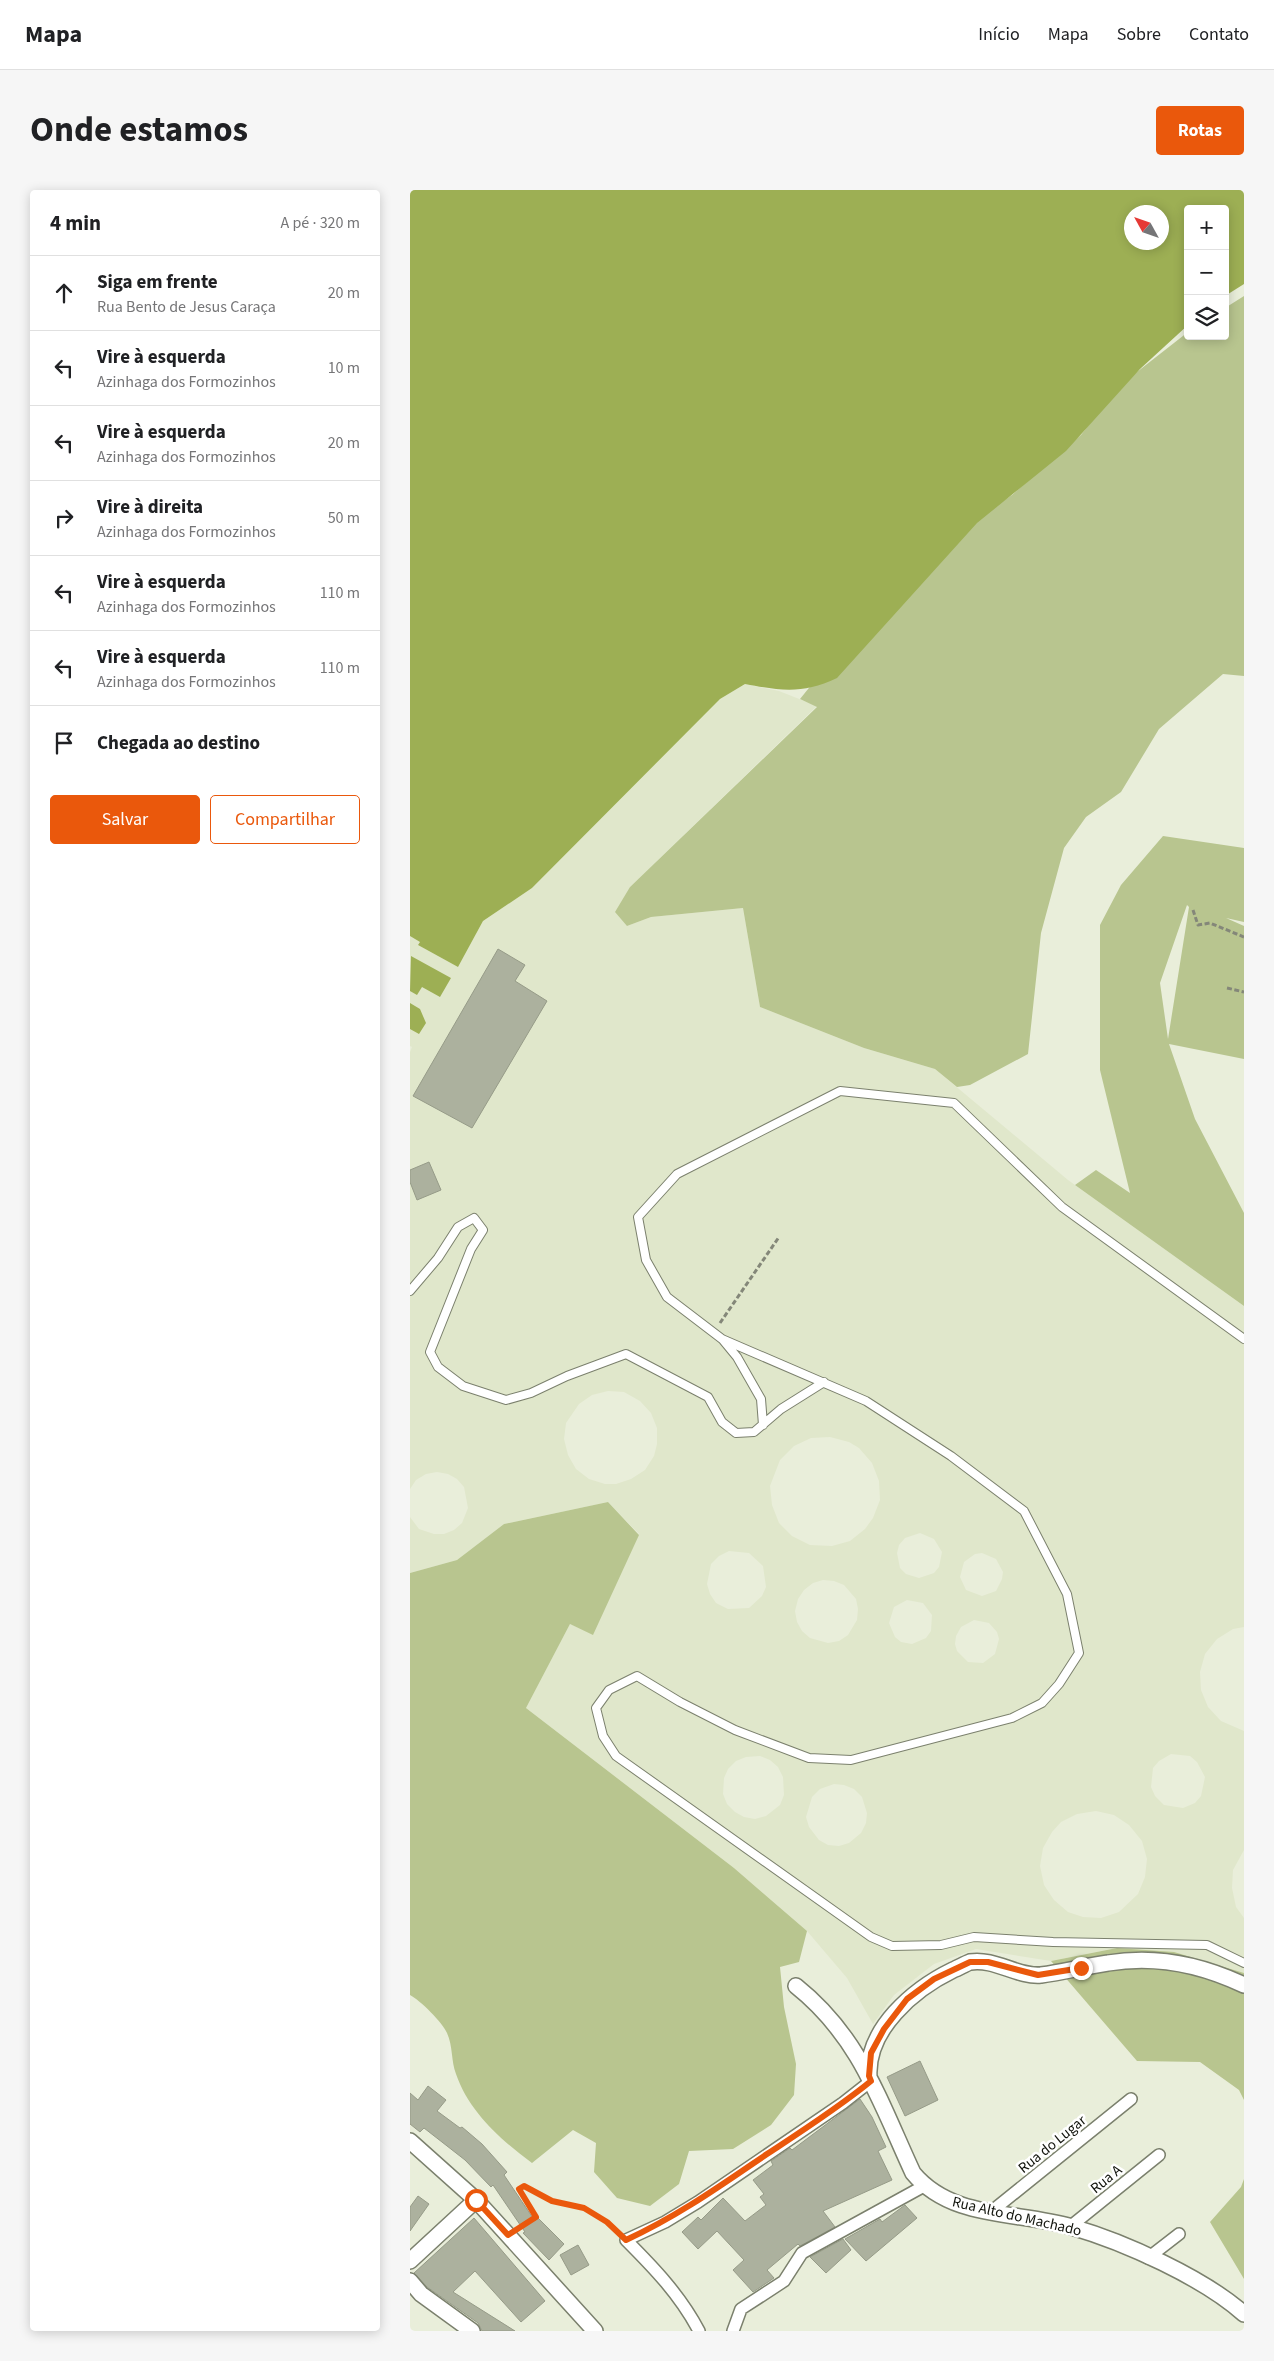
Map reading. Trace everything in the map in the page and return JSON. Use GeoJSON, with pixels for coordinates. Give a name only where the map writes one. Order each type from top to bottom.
{"type":"FeatureCollection","features":[{"type":"Feature","properties":{"kind":"street"},"geometry":{"type":"LineString","coordinates":[[699,2331],[681,2301],[664,2279],[626,2240],[665,2222],[698,2202],[843,2103],[870,2080],[871,2053],[884,2029],[907,1999],[934,1979],[970,1962],[988,1962],[1038,1975],[1109,1962],[1150,1959],[1219,1973],[1244,1985]]}},
{"type":"Feature","properties":{"kind":"street","name":"Rua Alto do Machado"},"geometry":{"type":"LineString","coordinates":[[796,1986],[818,2003],[839,2027],[856,2052],[913,2173],[924,2186],[954,2203],[1071,2226],[1199,2281],[1244,2314]]}},
{"type":"Feature","properties":{"kind":"street","name":"Rua do Lugar"},"geometry":{"type":"LineString","coordinates":[[992,2211],[1131,2099]]}},
{"type":"Feature","properties":{"kind":"street"},"geometry":{"type":"LineString","coordinates":[[410,2141],[476,2200],[595,2331]]}},
{"type":"Feature","properties":{"kind":"street","name":"Rua A"},"geometry":{"type":"LineString","coordinates":[[1071,2226],[1159,2155]]}},
{"type":"Feature","properties":{"kind":"street"},"geometry":{"type":"LineString","coordinates":[[733,2331],[741,2310],[784,2281],[802,2253],[924,2186]]}},
{"type":"Feature","properties":{"kind":"street"},"geometry":{"type":"LineString","coordinates":[[410,2261],[476,2200]]}},
{"type":"Feature","properties":{"kind":"street"},"geometry":{"type":"LineString","coordinates":[[1148,2258],[1179,2234]]}},
{"type":"Feature","properties":{"kind":"street"},"geometry":{"type":"LineString","coordinates":[[410,2281],[421,2294],[472,2331]]}},
{"type":"Feature","properties":{"kind":"lane"},"geometry":{"type":"LineString","coordinates":[[762,1425],[762,1399],[736,1357],[722,1339],[667,1296],[646,1260],[638,1217],[677,1174],[840,1092],[954,1103],[1062,1206],[1244,1338]]}},
{"type":"Feature","properties":{"kind":"lane"},"geometry":{"type":"LineString","coordinates":[[410,1291],[438,1258],[458,1227],[474,1218],[483,1230],[471,1249],[430,1352],[438,1367],[463,1386],[506,1400],[531,1394],[566,1376],[626,1354],[708,1397],[722,1422],[736,1433],[754,1432],[781,1409],[824,1382]]}},
{"type":"Feature","properties":{"kind":"lane"},"geometry":{"type":"LineString","coordinates":[[722,1339],[866,1401],[951,1456],[1024,1511],[1067,1594],[1079,1653],[1059,1684],[1042,1704],[1012,1718],[851,1760],[809,1758],[753,1737],[680,1702],[637,1676],[609,1690],[596,1708],[602,1736],[616,1756],[871,1937],[892,1946],[941,1945],[974,1937],[1053,1942],[1207,1945],[1244,1963]]}},
{"type":"Feature","properties":{"kind":"path"},"geometry":{"type":"LineString","coordinates":[[1193,910],[1198,925],[1210,923],[1244,936]]}},
{"type":"Feature","properties":{"kind":"path"},"geometry":{"type":"LineString","coordinates":[[1227,988],[1244,992]]}},
{"type":"Feature","properties":{"kind":"path"},"geometry":{"type":"LineString","coordinates":[[719,1324],[779,1237]]}},
{"type":"Feature","properties":{"kind":"path"},"geometry":{"type":"LineString","coordinates":[[508,2235],[536,2217],[519,2189],[524,2186],[552,2201],[584,2208],[607,2222],[626,2240]]}},
{"type":"Feature","properties":{"kind":"shaded area"},"geometry":{"type":"Polygon","coordinates":[[[410,190],[1244,190],[1244,284],[1229,293],[1229,205],[1184,205],[1184,329],[1140,369],[1066,451],[977,523],[837,678],[813,687],[792,690],[745,684],[720,699],[532,888],[483,921],[458,967],[418,945],[420,942],[410,936],[410,190]]]}},
{"type":"Feature","properties":{"kind":"shaded area"},"geometry":{"type":"Polygon","coordinates":[[[1244,296],[1244,676],[1223,674],[1159,729],[1121,792],[1086,817],[1064,848],[1041,933],[1028,1054],[970,1085],[957,1087],[935,1069],[864,1048],[760,1007],[743,908],[651,917],[627,926],[615,912],[630,887],[817,707],[800,699],[842,647],[987,512],[1012,495],[1081,435],[1119,386],[1184,335],[1184,340],[1229,340],[1229,305],[1244,296]]]}},
{"type":"Feature","properties":{"kind":"shaded area"},"geometry":{"type":"Polygon","coordinates":[[[745,684],[779,691],[817,706],[630,887],[627,926],[651,917],[743,908],[760,1007],[864,1048],[935,1069],[1068,1180],[1244,1306],[1244,1627],[1233,1629],[1217,1639],[1205,1654],[1200,1672],[1201,1690],[1208,1707],[1221,1721],[1244,1731],[1244,1850],[1233,1870],[1232,1888],[1236,1907],[1244,1918],[1244,1973],[1117,1948],[1051,1961],[976,1949],[934,1964],[894,1995],[873,2024],[847,1978],[807,1931],[734,1868],[526,1708],[570,1624],[593,1634],[639,1534],[608,1502],[504,1524],[457,1560],[410,1573],[410,1517],[419,1529],[434,1534],[444,1534],[454,1530],[462,1523],[468,1508],[464,1487],[457,1479],[448,1474],[437,1472],[426,1474],[416,1480],[410,1489],[410,1052],[412,1047],[410,1046],[410,936],[420,942],[418,945],[458,967],[483,921],[532,888],[720,699],[745,684]],[[608,1391],[592,1395],[579,1404],[566,1423],[564,1439],[568,1455],[576,1469],[589,1479],[605,1484],[616,1484],[631,1479],[645,1470],[654,1456],[657,1444],[657,1428],[651,1413],[640,1401],[624,1392],[608,1391]],[[830,1437],[811,1438],[794,1446],[780,1460],[770,1486],[772,1505],[779,1523],[792,1536],[810,1545],[832,1546],[850,1541],[865,1529],[873,1518],[880,1500],[879,1481],[872,1463],[859,1448],[849,1442],[830,1437]],[[920,1533],[905,1538],[899,1545],[897,1553],[900,1568],[906,1574],[919,1578],[934,1573],[939,1567],[942,1552],[934,1539],[920,1533]],[[729,1551],[719,1556],[711,1564],[707,1584],[710,1594],[716,1603],[728,1609],[749,1608],[762,1596],[766,1587],[763,1566],[749,1553],[729,1551]],[[982,1553],[975,1554],[964,1562],[960,1577],[966,1590],[982,1596],[996,1591],[1003,1572],[996,1559],[982,1553]],[[823,1580],[813,1583],[804,1590],[798,1599],[795,1611],[797,1622],[802,1631],[810,1638],[828,1643],[839,1641],[848,1635],[857,1620],[858,1609],[856,1599],[844,1585],[834,1581],[823,1580]],[[907,1600],[894,1607],[889,1623],[895,1637],[901,1642],[912,1644],[926,1638],[931,1631],[932,1615],[923,1603],[907,1600]],[[974,1620],[961,1627],[956,1636],[955,1644],[957,1651],[968,1662],[983,1663],[995,1654],[999,1639],[997,1632],[989,1623],[974,1620]],[[1171,1754],[1159,1761],[1153,1768],[1151,1787],[1155,1796],[1164,1805],[1183,1808],[1195,1803],[1201,1796],[1205,1777],[1197,1762],[1190,1756],[1171,1754]],[[760,1756],[746,1757],[736,1761],[728,1769],[724,1778],[723,1794],[727,1804],[735,1812],[744,1817],[755,1819],[766,1816],[780,1805],[784,1795],[783,1777],[778,1767],[770,1760],[760,1756]],[[834,1784],[820,1789],[812,1797],[806,1817],[809,1827],[819,1840],[828,1845],[839,1846],[849,1843],[861,1833],[866,1823],[867,1813],[862,1797],[854,1789],[834,1784]],[[1096,1811],[1077,1814],[1061,1822],[1052,1832],[1043,1848],[1040,1866],[1044,1885],[1054,1900],[1068,1912],[1083,1917],[1101,1918],[1119,1912],[1138,1894],[1145,1877],[1147,1859],[1142,1841],[1129,1825],[1114,1815],[1096,1811]]]}},
{"type":"Feature","properties":{"kind":"shaded area"},"geometry":{"type":"Polygon","coordinates":[[[1163,836],[1244,848],[1244,922],[1226,918],[1244,926],[1244,1059],[1169,1044],[1195,1119],[1244,1213],[1244,1306],[1075,1185],[1096,1170],[1130,1193],[1100,1070],[1100,925],[1121,885],[1163,836]],[[1187,905],[1160,983],[1168,1039],[1189,907],[1187,905]]]}},
{"type":"Feature","properties":{"kind":"shaded area"},"geometry":{"type":"Polygon","coordinates":[[[411,956],[451,978],[440,997],[422,987],[417,995],[410,991],[411,956]]]}},
{"type":"Feature","properties":{"kind":"shaded area"},"geometry":{"type":"Polygon","coordinates":[[[410,1003],[420,1009],[426,1023],[419,1034],[410,1029],[410,1003]]]}},
{"type":"Feature","properties":{"kind":"shaded area"},"geometry":{"type":"Polygon","coordinates":[[[608,1502],[639,1535],[593,1635],[570,1624],[526,1708],[734,1868],[807,1931],[799,1962],[780,1967],[784,2007],[796,2064],[794,2095],[771,2125],[733,2149],[689,2151],[679,2184],[650,2206],[617,2198],[594,2172],[596,2143],[573,2130],[532,2163],[509,2145],[487,2124],[469,2101],[454,2069],[450,2043],[445,2029],[431,2012],[410,1995],[410,1573],[457,1560],[504,1524],[608,1502]]]}},
{"type":"Feature","properties":{"kind":"shaded area"},"geometry":{"type":"Polygon","coordinates":[[[1117,1948],[1174,1952],[1244,1973],[1244,2100],[1239,2090],[1200,2062],[1137,2061],[1051,1961],[1117,1948]]]}},
{"type":"Feature","properties":{"kind":"shaded area"},"geometry":{"type":"Polygon","coordinates":[[[1244,2179],[1244,2279],[1210,2222],[1241,2187],[1244,2179]]]}},
{"type":"Feature","properties":{"kind":"building"},"geometry":{"type":"Polygon","coordinates":[[[498,949],[525,965],[515,981],[547,1001],[472,1128],[413,1096],[498,949]]]}},
{"type":"Feature","properties":{"kind":"building"},"geometry":{"type":"Polygon","coordinates":[[[429,1162],[441,1190],[417,1200],[410,1182],[410,1170],[429,1162]]]}},
{"type":"Feature","properties":{"kind":"building"},"geometry":{"type":"Polygon","coordinates":[[[920,2061],[938,2100],[905,2116],[887,2077],[920,2061]]]}},
{"type":"Feature","properties":{"kind":"building"},"geometry":{"type":"Polygon","coordinates":[[[428,2086],[446,2100],[437,2111],[460,2128],[462,2127],[482,2144],[507,2172],[504,2175],[535,2221],[538,2218],[564,2244],[549,2260],[523,2233],[525,2232],[493,2185],[491,2187],[465,2160],[424,2128],[420,2132],[410,2124],[410,2093],[418,2100],[428,2086]]]}},
{"type":"Feature","properties":{"kind":"building"},"geometry":{"type":"Polygon","coordinates":[[[860,2099],[872,2117],[886,2147],[878,2151],[892,2180],[823,2211],[835,2227],[800,2246],[798,2244],[767,2270],[774,2278],[753,2292],[733,2270],[744,2260],[717,2231],[698,2249],[682,2232],[698,2217],[701,2220],[723,2198],[745,2221],[766,2205],[760,2197],[764,2194],[753,2180],[773,2165],[771,2161],[790,2148],[792,2150],[860,2099]]]}},
{"type":"Feature","properties":{"kind":"building"},"geometry":{"type":"Polygon","coordinates":[[[418,2196],[429,2204],[410,2231],[410,2207],[418,2196]]]}},
{"type":"Feature","properties":{"kind":"building"},"geometry":{"type":"Polygon","coordinates":[[[905,2205],[917,2218],[866,2261],[845,2239],[880,2219],[882,2222],[905,2205]]]}},
{"type":"Feature","properties":{"kind":"building"},"geometry":{"type":"Polygon","coordinates":[[[474,2218],[545,2301],[521,2322],[475,2271],[453,2292],[515,2331],[482,2331],[478,2323],[427,2287],[414,2273],[474,2218]]]}},
{"type":"Feature","properties":{"kind":"building"},"geometry":{"type":"Polygon","coordinates":[[[843,2239],[851,2250],[826,2273],[810,2257],[843,2239]]]}},
{"type":"Feature","properties":{"kind":"building"},"geometry":{"type":"Polygon","coordinates":[[[578,2245],[589,2265],[571,2275],[560,2255],[578,2245]]]}},
{"type":"Feature","properties":{"kind":"route"},"geometry":{"type":"LineString","coordinates":[[476,2200],[508,2235],[536,2217],[519,2189],[524,2186],[552,2201],[584,2208],[607,2222],[626,2240],[665,2222],[698,2202],[843,2103],[871,2081],[869,2076],[871,2053],[884,2029],[907,1999],[934,1979],[970,1962],[988,1962],[1038,1975],[1081,1968]]}}]}
